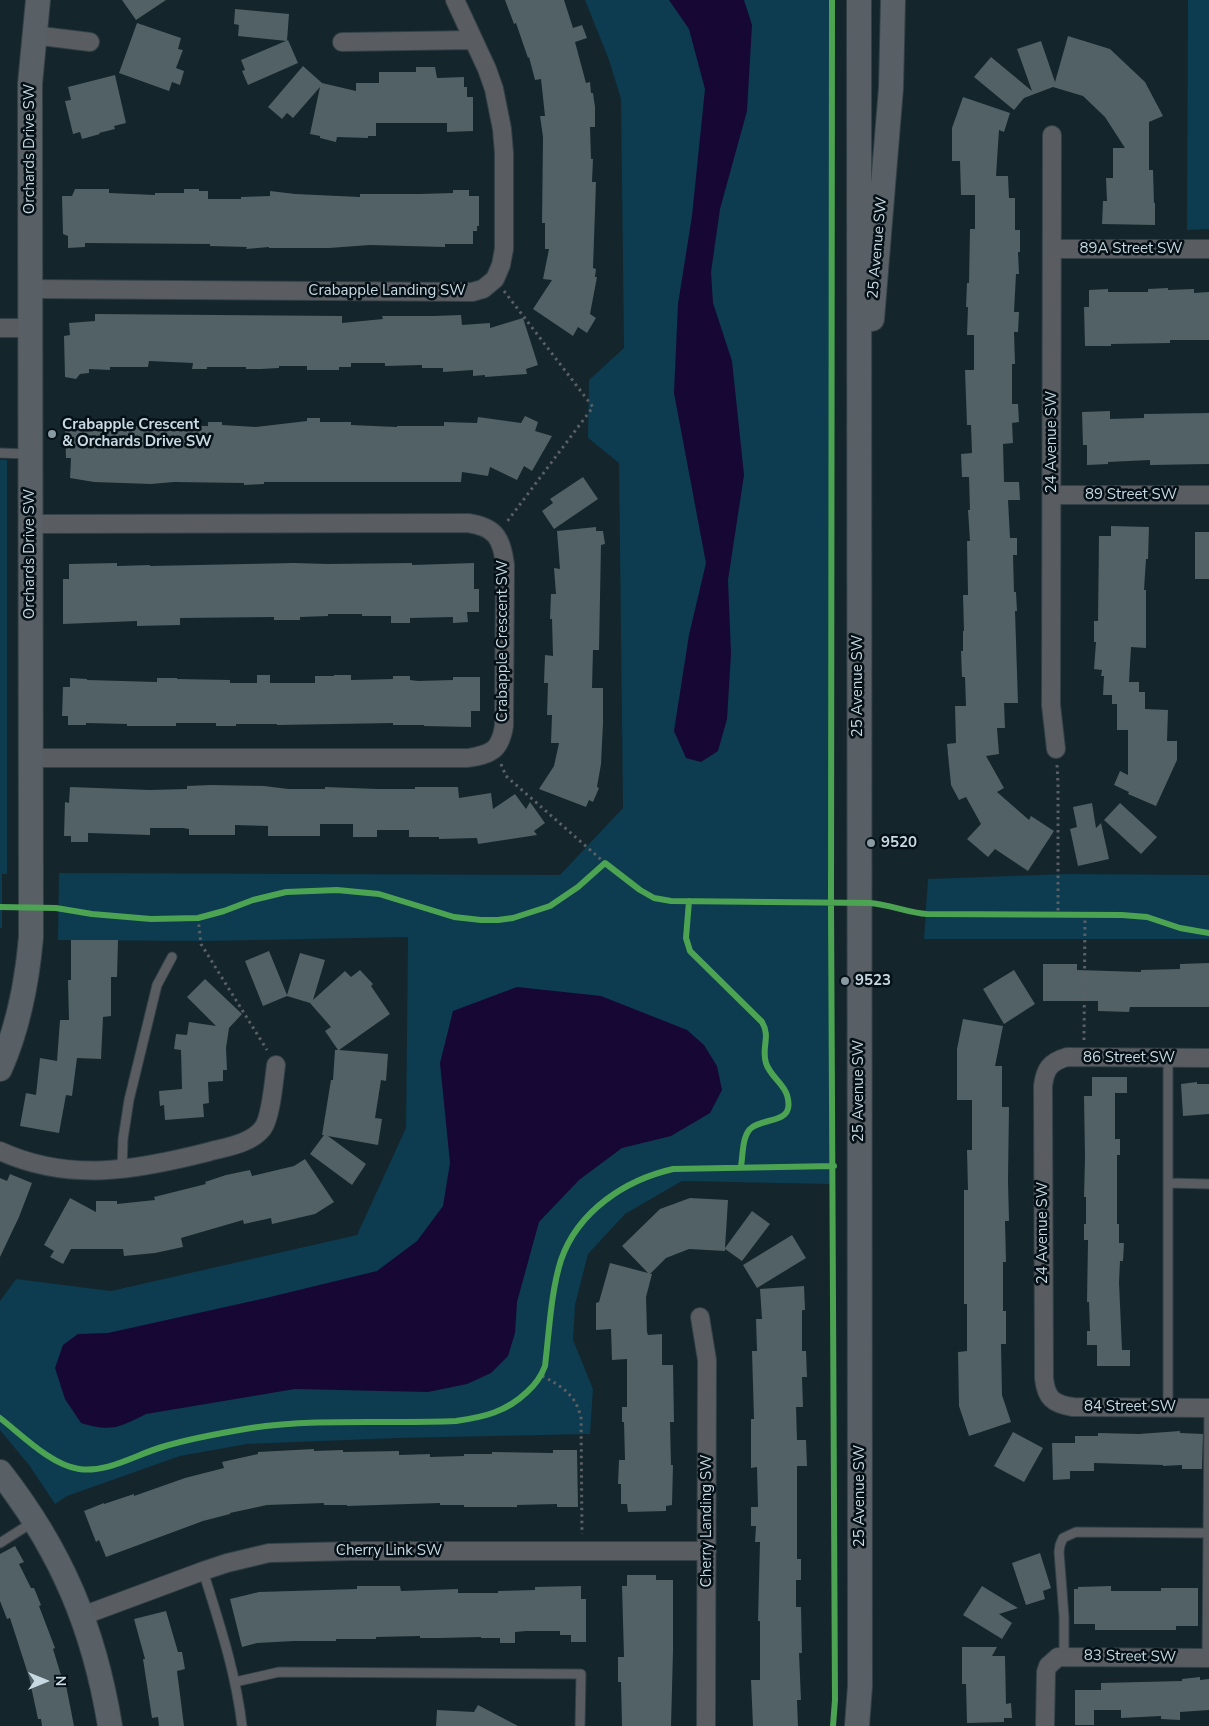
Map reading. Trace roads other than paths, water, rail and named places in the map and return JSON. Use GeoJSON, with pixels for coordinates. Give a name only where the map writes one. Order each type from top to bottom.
{"type":"FeatureCollection","features":[{"type":"Feature","properties":{"kind":"main road","name":"Orchards Drive SW"},"geometry":{"type":"LineString","coordinates":[[0,1069],[17,1023],[28,971],[31,927],[30,84],[33,35],[38,0]]}},
{"type":"Feature","properties":{"kind":"main road","name":"25 Avenue SW"},"geometry":{"type":"LineString","coordinates":[[857,1726],[860,1686],[859,0]]}},
{"type":"Feature","properties":{"kind":"main road","name":"25 Avenue SW"},"geometry":{"type":"LineString","coordinates":[[858,495],[888,124],[893,0]]}},
{"type":"Feature","properties":{"kind":"main road"},"geometry":{"type":"LineString","coordinates":[[0,1472],[35,1520],[55,1554],[82,1616],[103,1686],[110,1726]]}},
{"type":"Feature","properties":{"kind":"main road","name":"25 Avenue SW"},"geometry":{"type":"LineString","coordinates":[[860,1686],[865,1726]]}},
{"type":"Feature","properties":{"kind":"street"},"geometry":{"type":"LineString","coordinates":[[342,42],[474,40],[455,0]]}},
{"type":"Feature","properties":{"kind":"street"},"geometry":{"type":"LineString","coordinates":[[33,35],[90,42]]}},
{"type":"Feature","properties":{"kind":"street","name":"Crabapple Landing SW"},"geometry":{"type":"LineString","coordinates":[[30,289],[472,292],[483,289],[495,280],[501,265],[504,249],[504,153],[502,129],[494,89],[474,40]]}},
{"type":"Feature","properties":{"kind":"street","name":"24 Avenue SW"},"geometry":{"type":"LineString","coordinates":[[1052,135],[1051,705],[1056,749]]}},
{"type":"Feature","properties":{"kind":"street","name":"89A Street SW"},"geometry":{"type":"LineString","coordinates":[[1052,248],[1209,249]]}},
{"type":"Feature","properties":{"kind":"street"},"geometry":{"type":"LineString","coordinates":[[0,328],[30,328]]}},
{"type":"Feature","properties":{"kind":"street","name":"89 Street SW"},"geometry":{"type":"LineString","coordinates":[[1052,495],[1209,495]]}},
{"type":"Feature","properties":{"kind":"street","name":"Crabapple Crescent SW"},"geometry":{"type":"LineString","coordinates":[[30,524],[468,523],[487,528],[495,535],[501,543],[505,565],[504,726],[499,745],[488,754],[468,758],[30,758]]}},
{"type":"Feature","properties":{"kind":"street","name":"86 Street SW"},"geometry":{"type":"LineString","coordinates":[[1051,1066],[1067,1057],[1209,1058]]}},
{"type":"Feature","properties":{"kind":"street"},"geometry":{"type":"LineString","coordinates":[[0,1151],[48,1166],[80,1171],[122,1170],[161,1164],[236,1144],[258,1133],[264,1126],[268,1116],[276,1065]]}},
{"type":"Feature","properties":{"kind":"street","name":"24 Avenue SW"},"geometry":{"type":"LineString","coordinates":[[1051,1066],[1046,1070],[1043,1086],[1043,1125],[1044,1378],[1045,1387],[1052,1400]]}},
{"type":"Feature","properties":{"kind":"street","name":"Cherry Landing SW"},"geometry":{"type":"LineString","coordinates":[[700,1317],[708,1360],[706,1726]]}},
{"type":"Feature","properties":{"kind":"street","name":"84 Street SW"},"geometry":{"type":"LineString","coordinates":[[1052,1400],[1058,1404],[1072,1407],[1209,1408]]}},
{"type":"Feature","properties":{"kind":"street","name":"Cherry Link SW"},"geometry":{"type":"LineString","coordinates":[[82,1616],[203,1570],[251,1556],[287,1552],[708,1551]]}},
{"type":"Feature","properties":{"kind":"street","name":"83 Street SW"},"geometry":{"type":"LineString","coordinates":[[1058,1659],[1208,1658]]}},
{"type":"Feature","properties":{"kind":"street"},"geometry":{"type":"LineString","coordinates":[[1044,1726],[1044,1682],[1048,1666],[1058,1659]]}},
{"type":"Feature","properties":{"kind":"lane"},"geometry":{"type":"LineString","coordinates":[[0,453],[30,454]]}},
{"type":"Feature","properties":{"kind":"lane"},"geometry":{"type":"LineString","coordinates":[[122,1170],[124,1130],[138,1062],[157,985],[172,957]]}},
{"type":"Feature","properties":{"kind":"lane"},"geometry":{"type":"LineString","coordinates":[[1168,1058],[1168,1407]]}},
{"type":"Feature","properties":{"kind":"lane"},"geometry":{"type":"LineString","coordinates":[[1168,1184],[1209,1184]]}},
{"type":"Feature","properties":{"kind":"lane"},"geometry":{"type":"LineString","coordinates":[[1208,1658],[1209,1408]]}},
{"type":"Feature","properties":{"kind":"lane"},"geometry":{"type":"LineString","coordinates":[[0,1543],[35,1520]]}},
{"type":"Feature","properties":{"kind":"lane"},"geometry":{"type":"LineString","coordinates":[[1058,1659],[1064,1617],[1059,1552],[1063,1538],[1076,1532],[1207,1533]]}},
{"type":"Feature","properties":{"kind":"lane"},"geometry":{"type":"LineString","coordinates":[[203,1570],[229,1655],[240,1703],[242,1726]]}},
{"type":"Feature","properties":{"kind":"lane"},"geometry":{"type":"LineString","coordinates":[[235,1682],[279,1672],[581,1674],[580,1726]]}},
{"type":"Feature","properties":{"kind":"place","name":"Crabapple Crescent & Orchards Drive SW"},"geometry":{"type":"Point","coordinates":[52,434]}},
{"type":"Feature","properties":{"kind":"place","name":"9520"},"geometry":{"type":"Point","coordinates":[871,843]}},
{"type":"Feature","properties":{"kind":"place","name":"9523"},"geometry":{"type":"Point","coordinates":[845,981]}}]}
